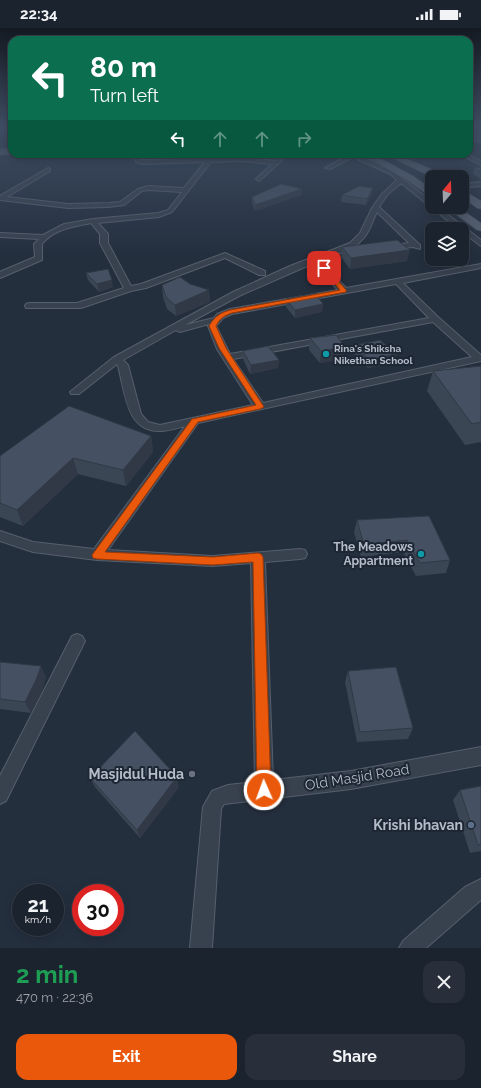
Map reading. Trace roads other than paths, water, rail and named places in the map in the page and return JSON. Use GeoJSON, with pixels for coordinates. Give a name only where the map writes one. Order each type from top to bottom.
{"type":"FeatureCollection","features":[{"type":"Feature","properties":{"kind":"main road"},"geometry":{"type":"LineString","coordinates":[[393,169],[410,178],[425,189]]}},
{"type":"Feature","properties":{"kind":"main road"},"geometry":{"type":"LineString","coordinates":[[469,197],[481,206]]}},
{"type":"Feature","properties":{"kind":"main road"},"geometry":{"type":"LineString","coordinates":[[461,214],[481,228]]}},
{"type":"Feature","properties":{"kind":"street"},"geometry":{"type":"LineString","coordinates":[[0,276],[6,270],[34,262],[39,258],[38,244],[44,237],[64,226],[93,221],[160,216],[170,211],[202,169]]}},
{"type":"Feature","properties":{"kind":"street"},"geometry":{"type":"LineString","coordinates":[[259,179],[270,169]]}},
{"type":"Feature","properties":{"kind":"street"},"geometry":{"type":"LineString","coordinates":[[384,169],[392,173],[425,200]]}},
{"type":"Feature","properties":{"kind":"street"},"geometry":{"type":"LineString","coordinates":[[0,198],[48,170]]}},
{"type":"Feature","properties":{"kind":"street"},"geometry":{"type":"LineString","coordinates":[[76,392],[117,359],[236,294],[293,268],[345,248],[358,240],[364,232],[375,208],[392,184],[401,180]]}},
{"type":"Feature","properties":{"kind":"street"},"geometry":{"type":"LineString","coordinates":[[469,185],[481,184]]}},
{"type":"Feature","properties":{"kind":"street"},"geometry":{"type":"LineString","coordinates":[[0,198],[68,206],[108,205],[122,204],[140,190],[148,188],[185,190]]}},
{"type":"Feature","properties":{"kind":"street"},"geometry":{"type":"LineString","coordinates":[[375,208],[379,210],[415,246],[376,249]]}},
{"type":"Feature","properties":{"kind":"street"},"geometry":{"type":"LineString","coordinates":[[443,214],[481,244]]}},
{"type":"Feature","properties":{"kind":"street"},"geometry":{"type":"LineString","coordinates":[[93,221],[104,234],[104,243],[129,290]]}},
{"type":"Feature","properties":{"kind":"street"},"geometry":{"type":"LineString","coordinates":[[0,235],[44,237]]}},
{"type":"Feature","properties":{"kind":"street"},"geometry":{"type":"LineString","coordinates":[[319,258],[353,252]]}},
{"type":"Feature","properties":{"kind":"street"},"geometry":{"type":"LineString","coordinates":[[29,306],[78,306],[143,286],[225,255],[262,273]]}},
{"type":"Feature","properties":{"kind":"street"},"geometry":{"type":"LineString","coordinates":[[319,258],[344,291]]}},
{"type":"Feature","properties":{"kind":"street"},"geometry":{"type":"LineString","coordinates":[[260,407],[222,348],[212,326],[220,316],[230,312],[481,266]]}},
{"type":"Feature","properties":{"kind":"street"},"geometry":{"type":"LineString","coordinates":[[472,268],[481,275]]}},
{"type":"Feature","properties":{"kind":"street"},"geometry":{"type":"LineString","coordinates":[[398,282],[435,319],[480,358]]}},
{"type":"Feature","properties":{"kind":"street"},"geometry":{"type":"LineString","coordinates":[[229,357],[435,319]]}},
{"type":"Feature","properties":{"kind":"street"},"geometry":{"type":"LineString","coordinates":[[166,332],[216,320]]}},
{"type":"Feature","properties":{"kind":"street"},"geometry":{"type":"LineString","coordinates":[[117,359],[123,365],[136,415],[144,424],[160,428],[480,358]]}},
{"type":"Feature","properties":{"kind":"street"},"geometry":{"type":"LineString","coordinates":[[97,555],[195,420]]}},
{"type":"Feature","properties":{"kind":"street"},"geometry":{"type":"LineString","coordinates":[[0,536],[33,546],[97,555],[213,561],[300,554]]}},
{"type":"Feature","properties":{"kind":"street"},"geometry":{"type":"LineString","coordinates":[[258,557],[264,790]]}},
{"type":"Feature","properties":{"kind":"street"},"geometry":{"type":"LineString","coordinates":[[0,794],[77,641]]}},
{"type":"Feature","properties":{"kind":"street","name":"Old Masjid Road"},"geometry":{"type":"LineString","coordinates":[[201,948],[212,807],[218,797],[228,794],[351,780],[481,756]]}},
{"type":"Feature","properties":{"kind":"street"},"geometry":{"type":"LineString","coordinates":[[410,948],[472,894],[481,889]]}},
{"type":"Feature","properties":{"kind":"place","name":"Rina's Shiksha Nikethan School"},"geometry":{"type":"Point","coordinates":[326,354]}},
{"type":"Feature","properties":{"kind":"place","name":"The Meadows Appartment"},"geometry":{"type":"Point","coordinates":[421,554]}},
{"type":"Feature","properties":{"kind":"place","name":"Masjidul Huda"},"geometry":{"type":"Point","coordinates":[192,774]}},
{"type":"Feature","properties":{"kind":"place","name":"Krishi bhavan"},"geometry":{"type":"Point","coordinates":[471,825]}}]}
